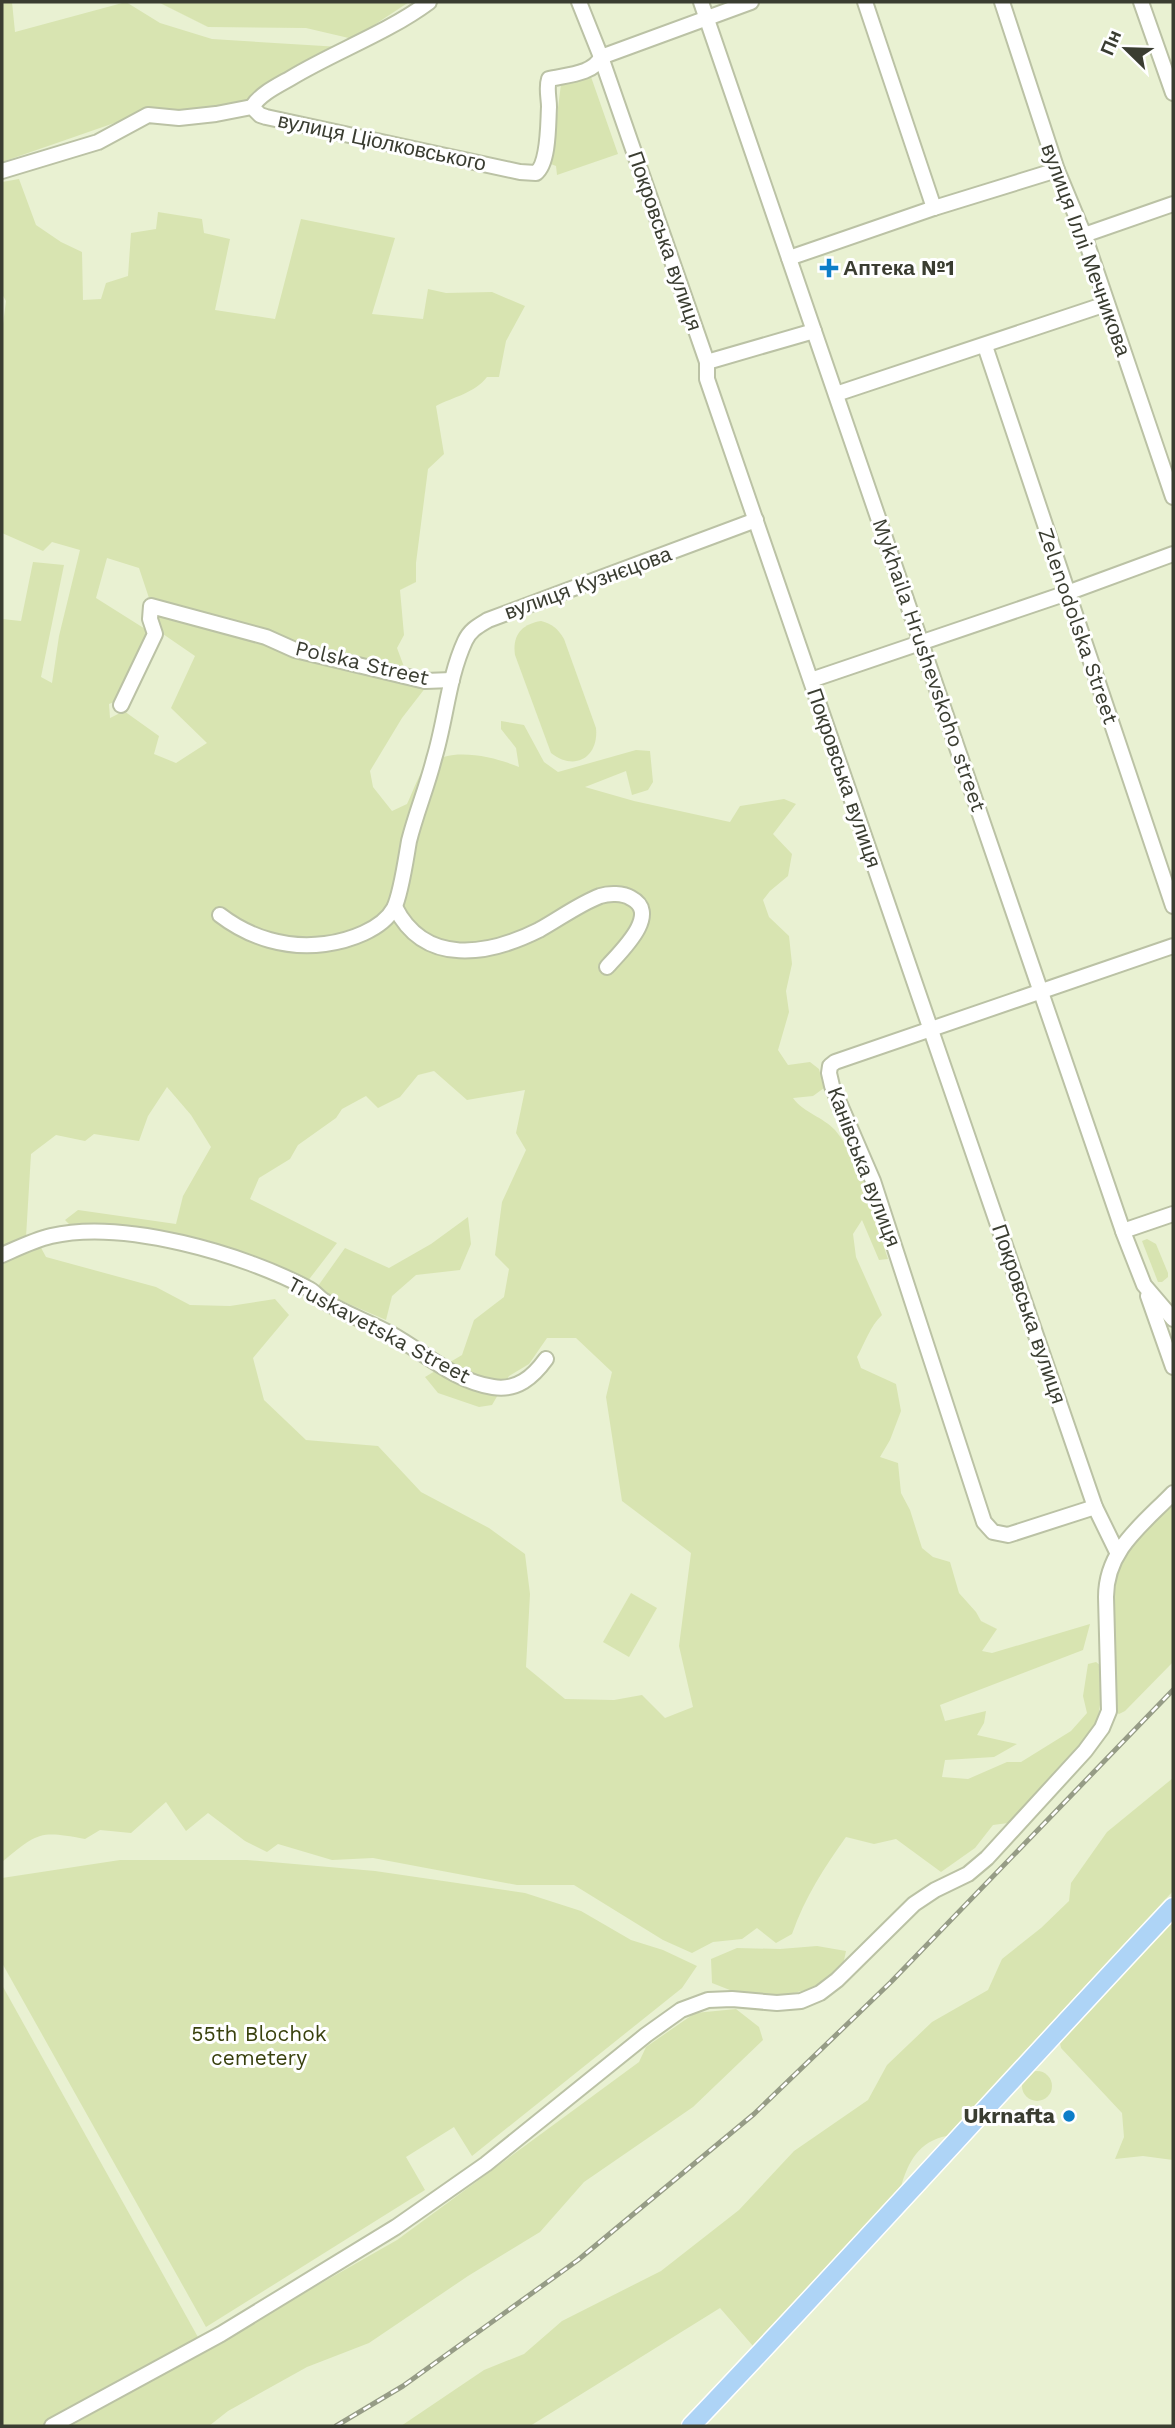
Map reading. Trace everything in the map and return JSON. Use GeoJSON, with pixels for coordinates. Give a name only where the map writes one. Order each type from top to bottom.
{"type":"FeatureCollection","features":[{"type":"Feature","properties":{"kind":"main road"},"geometry":{"type":"LineString","coordinates":[[691,2426],[823,2288],[984,2108],[1173,1907]]}},
{"type":"Feature","properties":{"kind":"street"},"geometry":{"type":"LineString","coordinates":[[252,107],[268,91],[305,69],[374,35],[429,2]]}},
{"type":"Feature","properties":{"kind":"street","name":"Покровська вулиця"},"geometry":{"type":"LineString","coordinates":[[579,2],[601,57],[707,362],[707,379],[1095,1507],[1117,1552]]}},
{"type":"Feature","properties":{"kind":"street","name":"Mykhaila Hrushevskoho street"},"geometry":{"type":"LineString","coordinates":[[701,2],[1123,1231],[1144,1285],[1173,1319]]}},
{"type":"Feature","properties":{"kind":"street"},"geometry":{"type":"LineString","coordinates":[[601,57],[751,2]]}},
{"type":"Feature","properties":{"kind":"street"},"geometry":{"type":"LineString","coordinates":[[865,2],[934,208]]}},
{"type":"Feature","properties":{"kind":"street","name":"вулиця Іллі Мечникова"},"geometry":{"type":"LineString","coordinates":[[1002,2],[1057,170],[1084,235],[1173,497]]}},
{"type":"Feature","properties":{"kind":"street"},"geometry":{"type":"LineString","coordinates":[[1141,2],[1173,93]]}},
{"type":"Feature","properties":{"kind":"street","name":"вулиця Ціолковського"},"geometry":{"type":"LineString","coordinates":[[2,171],[98,142],[148,115],[179,118],[252,107],[266,117],[520,172],[536,173],[540,170],[545,154],[548,81],[592,69],[601,57]]}},
{"type":"Feature","properties":{"kind":"street"},"geometry":{"type":"LineString","coordinates":[[789,258],[934,208],[1057,170]]}},
{"type":"Feature","properties":{"kind":"street"},"geometry":{"type":"LineString","coordinates":[[1084,235],[1173,204]]}},
{"type":"Feature","properties":{"kind":"street"},"geometry":{"type":"LineString","coordinates":[[836,394],[1106,304]]}},
{"type":"Feature","properties":{"kind":"street"},"geometry":{"type":"LineString","coordinates":[[707,362],[814,331]]}},
{"type":"Feature","properties":{"kind":"street","name":"Zelenodolska Street"},"geometry":{"type":"LineString","coordinates":[[985,346],[1173,906]]}},
{"type":"Feature","properties":{"kind":"street","name":"вулиця Кузнєцова"},"geometry":{"type":"LineString","coordinates":[[452,680],[473,628],[488,620],[756,520]]}},
{"type":"Feature","properties":{"kind":"street"},"geometry":{"type":"LineString","coordinates":[[811,680],[1173,554]]}},
{"type":"Feature","properties":{"kind":"street","name":"Polska Street"},"geometry":{"type":"LineString","coordinates":[[121,705],[155,634],[150,620],[150,606],[266,637],[295,650],[425,681],[452,680],[435,758],[413,826],[395,907]]}},
{"type":"Feature","properties":{"kind":"street"},"geometry":{"type":"LineString","coordinates":[[220,915],[240,930],[256,936],[295,944],[317,945],[340,942],[365,932],[383,921],[395,907],[410,929],[430,944],[447,951],[468,950],[516,940],[601,896],[624,894],[635,900],[642,910],[641,923],[607,967]]}},
{"type":"Feature","properties":{"kind":"street","name":"Канівська вулиця"},"geometry":{"type":"LineString","coordinates":[[1095,1507],[1008,1535],[993,1532],[984,1522],[873,1181],[837,1100],[829,1073],[830,1066],[835,1062],[1173,946]]}},
{"type":"Feature","properties":{"kind":"street"},"geometry":{"type":"LineString","coordinates":[[1123,1231],[1173,1214]]}},
{"type":"Feature","properties":{"kind":"street","name":"Truskavetska Street"},"geometry":{"type":"LineString","coordinates":[[2,1255],[52,1236],[75,1233],[137,1234],[176,1241],[255,1266],[309,1289],[324,1300],[393,1335],[458,1377],[482,1385],[511,1388],[521,1384],[539,1369],[546,1359]]}},
{"type":"Feature","properties":{"kind":"street"},"geometry":{"type":"LineString","coordinates":[[1144,1285],[1172,1359]]}},
{"type":"Feature","properties":{"kind":"street"},"geometry":{"type":"LineString","coordinates":[[52,2426],[221,2334],[396,2227],[486,2164],[681,2010],[708,2000],[777,2003],[801,2001],[820,1993],[837,1980],[914,1904],[934,1890],[968,1874],[987,1858],[1076,1761],[1102,1728],[1109,1712],[1110,1693],[1106,1581],[1117,1552],[1173,1493]]}},
{"type":"Feature","properties":{"kind":"green space"},"geometry":{"type":"Polygon","coordinates":[[[2,2],[12,2],[15,32],[126,2],[160,23],[212,39],[340,47],[246,104],[204,112],[146,112],[2,162],[2,2]]]}},
{"type":"Feature","properties":{"kind":"green space"},"geometry":{"type":"Polygon","coordinates":[[[158,2],[409,2],[353,39],[306,28],[208,27],[158,2]]]}},
{"type":"Feature","properties":{"kind":"green space"},"geometry":{"type":"Polygon","coordinates":[[[590,74],[618,154],[557,175],[556,166],[551,164],[561,84],[590,74]]]}},
{"type":"Feature","properties":{"kind":"green space"},"geometry":{"type":"Polygon","coordinates":[[[19,179],[36,225],[82,252],[83,300],[101,299],[106,283],[128,276],[131,233],[156,229],[158,212],[202,219],[204,233],[230,239],[215,310],[275,319],[301,219],[395,238],[372,314],[423,319],[428,289],[446,293],[492,292],[525,306],[506,341],[499,377],[487,377],[470,391],[436,406],[444,454],[428,469],[416,582],[400,590],[404,635],[397,648],[406,672],[363,659],[296,645],[150,601],[139,568],[107,558],[96,598],[150,632],[119,700],[109,704],[110,718],[124,711],[159,736],[154,754],[176,763],[207,743],[171,708],[195,656],[163,634],[157,622],[160,613],[426,687],[402,718],[370,771],[373,787],[392,811],[407,804],[424,769],[433,761],[444,757],[470,755],[519,767],[516,748],[501,729],[501,721],[524,725],[544,762],[558,772],[636,750],[650,751],[653,782],[648,790],[632,795],[626,771],[585,787],[634,801],[730,822],[740,806],[784,799],[796,804],[773,834],[792,854],[788,876],[763,900],[769,917],[789,936],[792,964],[786,991],[789,1012],[778,1050],[788,1065],[810,1062],[819,1069],[824,1088],[813,1096],[793,1098],[835,1130],[854,1159],[888,1259],[879,1260],[862,1220],[853,1234],[856,1257],[882,1315],[871,1329],[857,1357],[861,1368],[896,1384],[901,1411],[880,1457],[898,1463],[901,1493],[910,1510],[922,1548],[933,1557],[950,1562],[959,1593],[981,1621],[997,1629],[982,1651],[992,1653],[1090,1624],[1083,1650],[940,1705],[945,1721],[986,1711],[984,1723],[977,1735],[1017,1744],[994,1757],[945,1760],[942,1777],[968,1779],[1007,1762],[1021,1762],[1071,1731],[1087,1713],[1083,1696],[1088,1664],[1096,1662],[1101,1666],[1099,1714],[1081,1747],[1058,1775],[1008,1823],[993,1825],[975,1848],[941,1872],[896,1839],[874,1844],[846,1837],[816,1883],[792,1934],[776,1943],[757,1928],[742,1939],[713,1942],[692,1953],[663,1940],[574,1885],[517,1885],[373,1858],[332,1860],[278,1844],[267,1852],[245,1841],[208,1813],[186,1831],[166,1802],[131,1833],[100,1830],[85,1839],[57,1835],[39,1836],[2,1862],[2,619],[21,621],[33,562],[64,565],[41,677],[52,683],[59,636],[80,550],[52,542],[43,551],[2,533],[2,332],[6,301],[2,294],[2,182],[19,179]],[[434,1071],[418,1075],[400,1097],[378,1108],[366,1096],[342,1109],[336,1118],[298,1145],[290,1159],[259,1178],[250,1199],[337,1243],[307,1282],[174,1234],[117,1229],[75,1230],[65,1220],[78,1210],[176,1224],[183,1196],[211,1147],[191,1115],[167,1087],[148,1116],[139,1141],[94,1134],[85,1141],[56,1135],[31,1154],[26,1237],[39,1244],[46,1257],[156,1287],[190,1305],[230,1306],[275,1299],[289,1315],[253,1358],[264,1400],[306,1440],[378,1446],[421,1492],[489,1528],[525,1554],[530,1594],[526,1667],[565,1699],[614,1700],[642,1695],[665,1718],[693,1707],[679,1646],[691,1553],[622,1501],[606,1397],[612,1372],[576,1338],[547,1338],[529,1364],[509,1376],[492,1405],[479,1407],[438,1393],[425,1377],[462,1355],[474,1320],[504,1297],[509,1269],[495,1255],[502,1202],[526,1150],[516,1133],[525,1090],[467,1100],[434,1071]]]}},
{"type":"Feature","properties":{"kind":"green space"},"geometry":{"type":"Polygon","coordinates":[[[541,621],[555,627],[564,639],[596,728],[594,747],[589,754],[577,761],[560,759],[551,753],[515,655],[515,642],[520,632],[528,625],[541,621]]]}},
{"type":"Feature","properties":{"kind":"green space"},"geometry":{"type":"Polygon","coordinates":[[[468,1217],[471,1244],[460,1270],[416,1275],[392,1296],[386,1320],[328,1295],[318,1286],[345,1248],[389,1268],[431,1244],[468,1217]]]}},
{"type":"Feature","properties":{"kind":"green space"},"geometry":{"type":"Polygon","coordinates":[[[1147,1239],[1156,1244],[1168,1273],[1168,1277],[1162,1282],[1158,1282],[1142,1241],[1147,1239]]]}},
{"type":"Feature","properties":{"kind":"green space"},"geometry":{"type":"Polygon","coordinates":[[[1173,1500],[1173,1662],[1119,1714],[1115,1712],[1109,1599],[1121,1556],[1173,1500]]]}},
{"type":"Feature","properties":{"kind":"green space"},"geometry":{"type":"Polygon","coordinates":[[[631,1593],[657,1608],[629,1657],[603,1642],[631,1593]]]}},
{"type":"Feature","properties":{"kind":"green space"},"geometry":{"type":"Polygon","coordinates":[[[1173,1778],[1173,1891],[947,2136],[929,2143],[916,2154],[901,2187],[753,2346],[720,2308],[530,2426],[401,2426],[484,2370],[524,2354],[562,2321],[661,2271],[739,2210],[794,2151],[868,2100],[887,2065],[932,2022],[988,1990],[1002,1959],[1069,1901],[1071,1883],[1107,1832],[1173,1778]]]}},
{"type":"Feature","properties":{"kind":"green space","name":"55th Blochok cemetery"},"geometry":{"type":"Polygon","coordinates":[[[120,1860],[247,1860],[375,1871],[525,1893],[581,1911],[631,1940],[663,1950],[697,1966],[682,1988],[472,2156],[454,2127],[406,2157],[425,2190],[206,2327],[2,1963],[2,1878],[120,1860]]]}},
{"type":"Feature","properties":{"kind":"green space"},"geometry":{"type":"Polygon","coordinates":[[[1173,1917],[1173,2160],[1143,2156],[1115,2159],[1124,2137],[1122,2113],[1061,2048],[1059,2038],[1173,1917]]]}},
{"type":"Feature","properties":{"kind":"green space"},"geometry":{"type":"Polygon","coordinates":[[[817,1946],[846,1951],[843,1965],[817,1987],[786,1995],[740,1994],[712,1983],[711,1959],[737,1948],[817,1946]]]}},
{"type":"Feature","properties":{"kind":"green space"},"geometry":{"type":"Polygon","coordinates":[[[2,1985],[199,2339],[41,2426],[2,2426],[2,1985]]]}},
{"type":"Feature","properties":{"kind":"green space"},"geometry":{"type":"Polygon","coordinates":[[[736,2009],[759,2027],[763,2040],[693,2107],[584,2182],[540,2232],[468,2276],[369,2343],[307,2367],[228,2411],[209,2426],[71,2426],[397,2240],[639,2062],[646,2047],[695,2013],[736,2009]]]}},
{"type":"Feature","properties":{"kind":"green space"},"geometry":{"type":"Polygon","coordinates":[[[1037,2071],[1043,2072],[1051,2080],[1051,2092],[1043,2100],[1037,2101],[1031,2100],[1023,2092],[1022,2086],[1023,2080],[1031,2072],[1037,2071]]]}},
{"type":"Feature","properties":{"kind":"railway"},"geometry":{"type":"LineString","coordinates":[[336,2426],[403,2386],[578,2260],[754,2114],[891,1982],[1173,1690]]}},
{"type":"Feature","properties":{"kind":"place","name":"Аптека №1"},"geometry":{"type":"Point","coordinates":[829,268]}},
{"type":"Feature","properties":{"kind":"place","name":"Ukrnafta"},"geometry":{"type":"Point","coordinates":[1069,2116]}}]}
